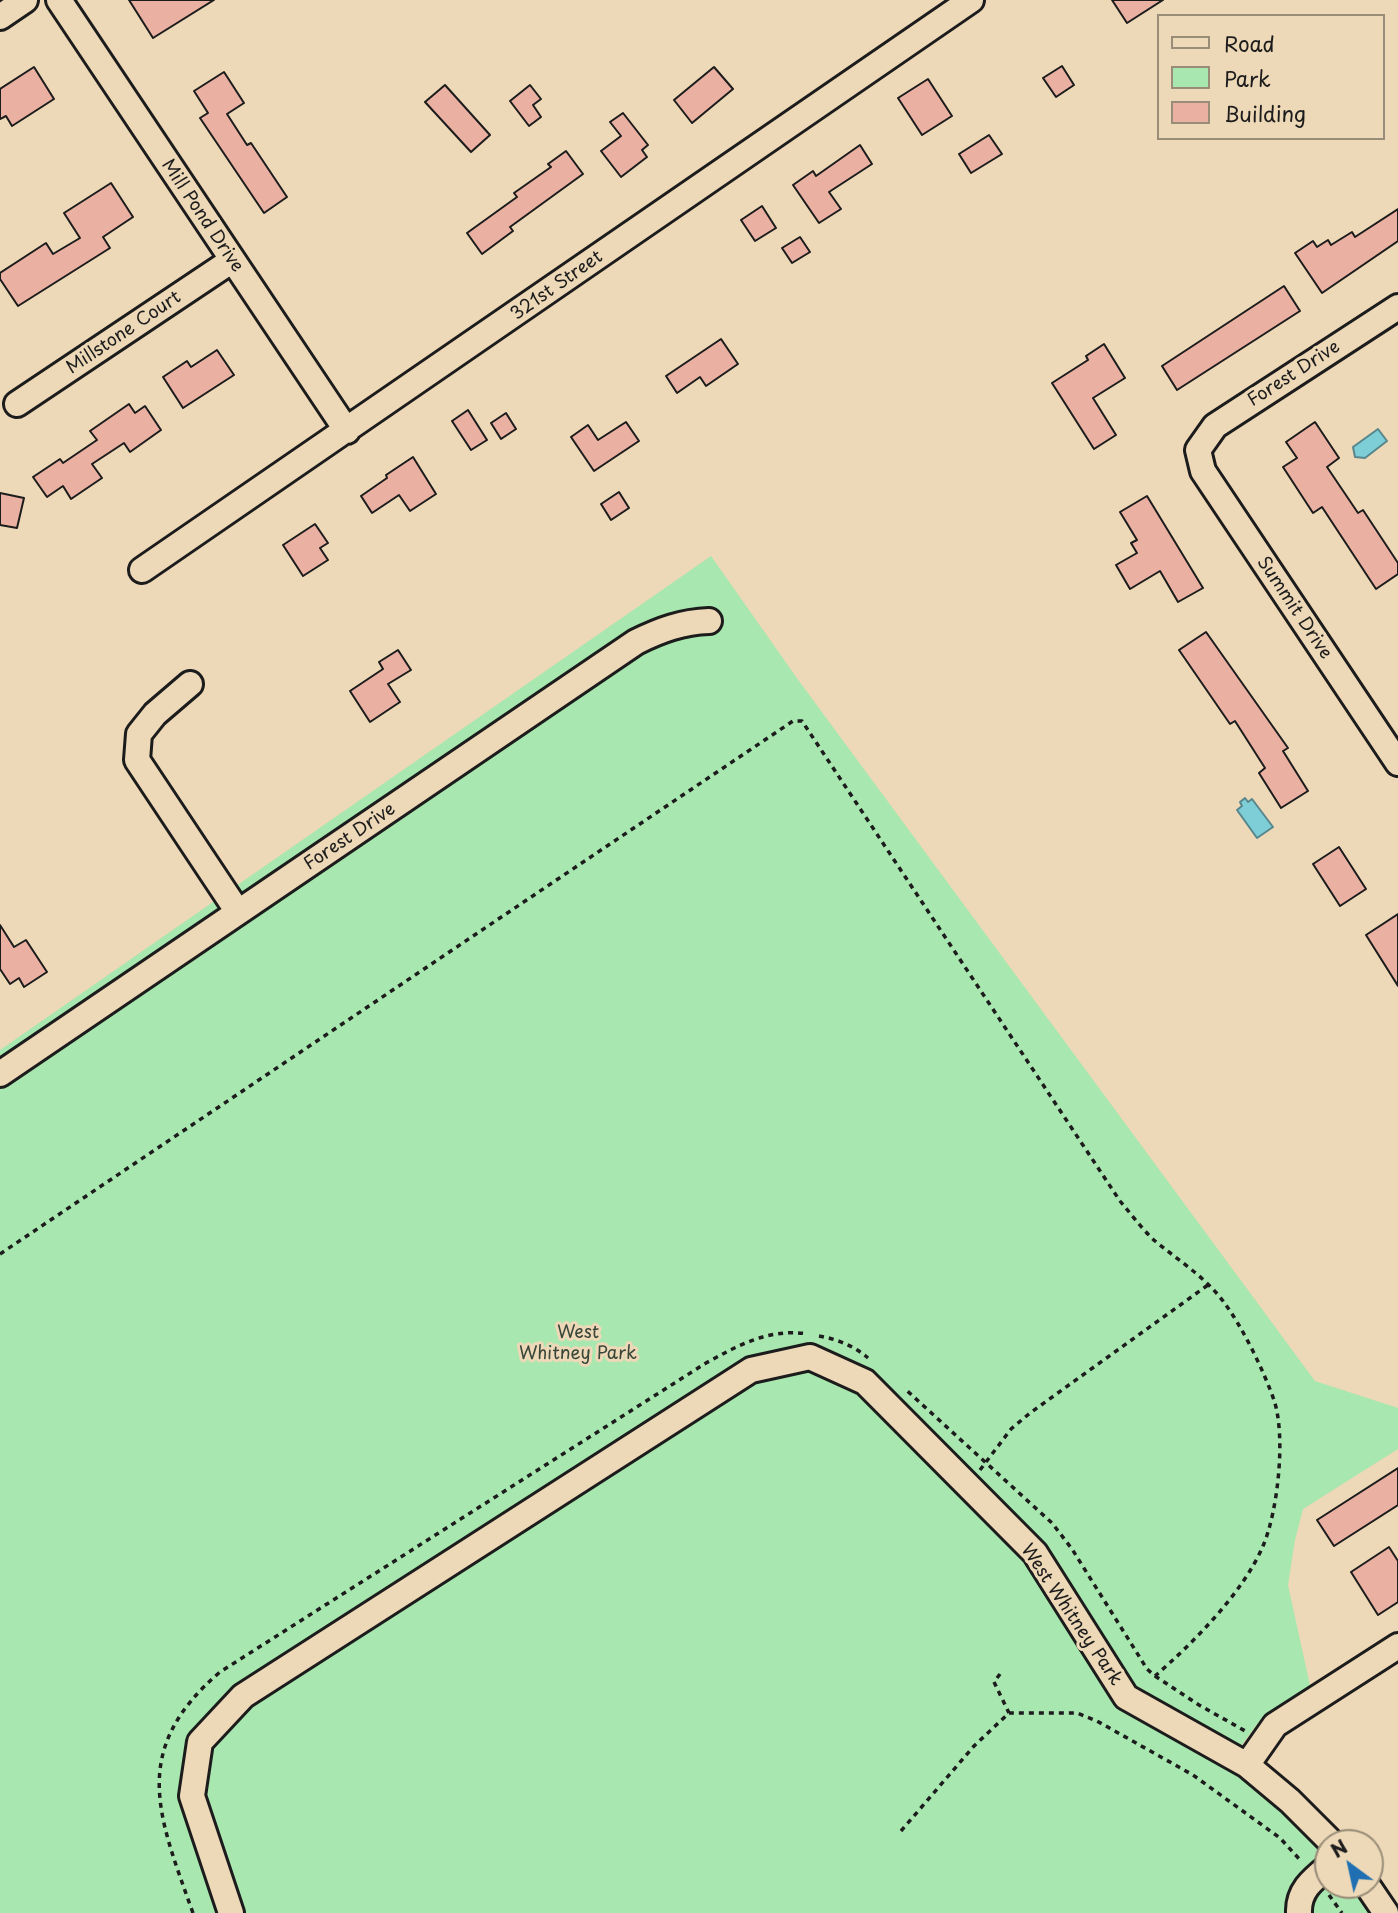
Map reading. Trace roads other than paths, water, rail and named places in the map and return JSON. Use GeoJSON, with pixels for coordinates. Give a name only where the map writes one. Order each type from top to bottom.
{"type":"FeatureCollection","features":[{"type":"Feature","properties":{"kind":"street"},"geometry":{"type":"LineString","coordinates":[[0,17],[25,0]]}},
{"type":"Feature","properties":{"kind":"street","name":"Mill Pond Drive"},"geometry":{"type":"LineString","coordinates":[[59,0],[347,431]]}},
{"type":"Feature","properties":{"kind":"street","name":"321st Street"},"geometry":{"type":"LineString","coordinates":[[142,570],[971,0]]}},
{"type":"Feature","properties":{"kind":"street","name":"Millstone Court"},"geometry":{"type":"LineString","coordinates":[[17,404],[232,261]]}},
{"type":"Feature","properties":{"kind":"street","name":"Forest Drive"},"geometry":{"type":"LineString","coordinates":[[1198,450],[1215,426],[1398,307]]}},
{"type":"Feature","properties":{"kind":"street","name":"Summit Drive"},"geometry":{"type":"LineString","coordinates":[[1198,450],[1203,471],[1398,763]]}},
{"type":"Feature","properties":{"kind":"street","name":"Forest Drive"},"geometry":{"type":"LineString","coordinates":[[1,1072],[636,642],[661,630],[691,622],[709,621]]}},
{"type":"Feature","properties":{"kind":"street"},"geometry":{"type":"LineString","coordinates":[[190,684],[155,714],[139,734],[137,760],[238,912]]}},
{"type":"Feature","properties":{"kind":"street","name":"West Whitney Park"},"geometry":{"type":"LineString","coordinates":[[231,1913],[192,1796],[200,1742],[243,1696],[751,1370],[810,1357],[865,1382],[1035,1553],[1126,1697],[1247,1765],[1318,1829]]}},
{"type":"Feature","properties":{"kind":"street"},"geometry":{"type":"LineString","coordinates":[[1247,1765],[1275,1725],[1398,1646]]}},
{"type":"Feature","properties":{"kind":"street"},"geometry":{"type":"LineString","coordinates":[[1299,1913],[1299,1898],[1314,1881]]}},
{"type":"Feature","properties":{"kind":"water"},"geometry":{"type":"Polygon","coordinates":[[[1378,429],[1387,441],[1365,458],[1355,457],[1353,447],[1378,429]]]}},
{"type":"Feature","properties":{"kind":"water"},"geometry":{"type":"Polygon","coordinates":[[[1245,798],[1248,802],[1252,799],[1273,827],[1257,838],[1237,810],[1245,798]]]}}]}
